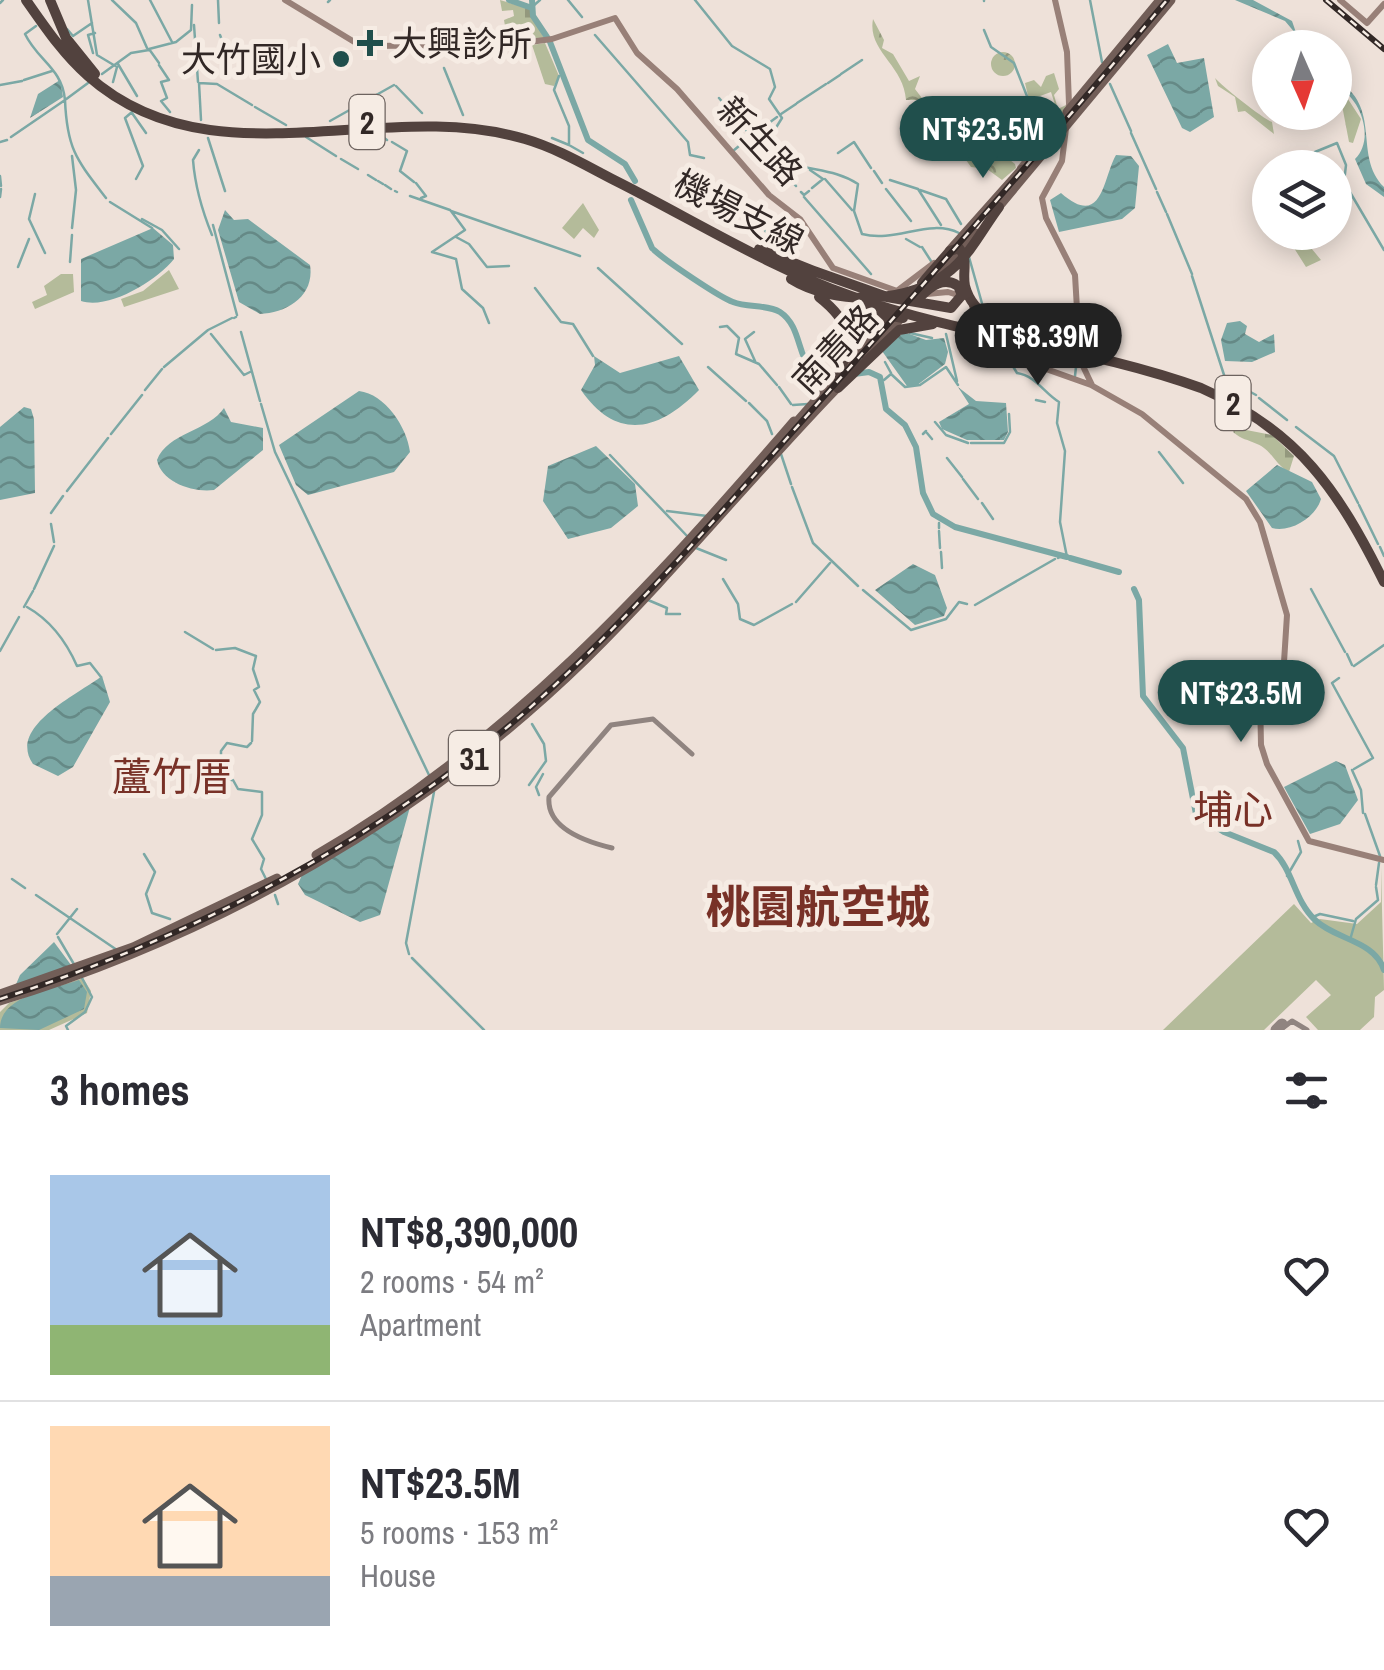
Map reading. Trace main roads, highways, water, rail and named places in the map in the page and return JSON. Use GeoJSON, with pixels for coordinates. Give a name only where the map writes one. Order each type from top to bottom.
{"type":"FeatureCollection","features":[{"type":"Feature","properties":{"kind":"highway"},"geometry":{"type":"LineString","coordinates":[[23,0],[37,23],[80,72],[113,95]]}},
{"type":"Feature","properties":{"kind":"highway","name":"機場支線"},"geometry":{"type":"LineString","coordinates":[[23,0],[103,82],[154,112],[224,129],[275,130],[433,118],[492,125],[560,147],[743,247],[849,296],[986,330]]}},
{"type":"Feature","properties":{"kind":"highway","name":"機場支線"},"geometry":{"type":"LineString","coordinates":[[23,0],[72,60],[113,95],[161,119],[219,132],[278,134],[404,124],[471,126],[532,141],[851,291],[986,330]]}},
{"type":"Feature","properties":{"kind":"highway"},"geometry":{"type":"LineString","coordinates":[[51,0],[71,46],[103,82]]}},
{"type":"Feature","properties":{"kind":"highway"},"geometry":{"type":"LineString","coordinates":[[909,291],[941,277],[963,258],[999,208]]}},
{"type":"Feature","properties":{"kind":"highway"},"geometry":{"type":"LineString","coordinates":[[972,302],[966,268],[977,238]]}},
{"type":"Feature","properties":{"kind":"highway"},"geometry":{"type":"LineString","coordinates":[[743,247],[824,301],[844,326],[848,354],[834,380]]}},
{"type":"Feature","properties":{"kind":"highway"},"geometry":{"type":"LineString","coordinates":[[759,248],[811,270],[887,297],[945,308],[960,301],[961,290],[954,283],[909,291],[831,297],[788,276]]}},
{"type":"Feature","properties":{"kind":"highway"},"geometry":{"type":"LineString","coordinates":[[909,291],[959,248],[964,282],[986,330]]}},
{"type":"Feature","properties":{"kind":"highway"},"geometry":{"type":"LineString","coordinates":[[811,270],[842,281],[892,288],[933,267]]}},
{"type":"Feature","properties":{"kind":"highway"},"geometry":{"type":"LineString","coordinates":[[885,322],[868,335],[851,333],[847,323],[852,314],[870,311],[986,330]]}},
{"type":"Feature","properties":{"kind":"highway"},"geometry":{"type":"LineString","coordinates":[[834,380],[911,325],[938,325]]}},
{"type":"Feature","properties":{"kind":"highway","name":"2"},"geometry":{"type":"LineString","coordinates":[[986,330],[1186,383],[1264,421],[1304,454],[1328,484],[1384,582]]}},
{"type":"Feature","properties":{"kind":"highway","name":"2"},"geometry":{"type":"LineString","coordinates":[[986,330],[1186,376],[1266,416],[1296,438],[1337,486],[1384,572]]}},
{"type":"Feature","properties":{"kind":"main road","name":"新生路"},"geometry":{"type":"LineString","coordinates":[[286,0],[354,46],[480,48],[548,40],[615,18],[635,54],[680,95],[766,196],[796,218],[828,266],[846,278],[909,291],[953,293],[968,300],[986,330],[980,346],[1091,384]]}},
{"type":"Feature","properties":{"kind":"main road"},"geometry":{"type":"LineString","coordinates":[[1056,0],[1085,95]]}},
{"type":"Feature","properties":{"kind":"main road"},"geometry":{"type":"LineString","coordinates":[[1043,206],[1049,186],[1065,160],[1068,119],[1069,72],[1056,0]]}},
{"type":"Feature","properties":{"kind":"main road"},"geometry":{"type":"LineString","coordinates":[[1079,378],[1074,272],[1043,206],[1045,187],[1062,162],[1062,139],[1068,119],[1167,0]]}},
{"type":"Feature","properties":{"kind":"main road"},"geometry":{"type":"LineString","coordinates":[[1342,0],[1368,23],[1384,2]]}},
{"type":"Feature","properties":{"kind":"main road"},"geometry":{"type":"LineString","coordinates":[[1068,119],[1131,42]]}},
{"type":"Feature","properties":{"kind":"main road","name":"31"},"geometry":{"type":"LineString","coordinates":[[1026,170],[1131,42]]}},
{"type":"Feature","properties":{"kind":"main road","name":"31"},"geometry":{"type":"LineString","coordinates":[[1006,187],[1068,119]]}},
{"type":"Feature","properties":{"kind":"main road"},"geometry":{"type":"LineString","coordinates":[[1026,170],[1062,139]]}},
{"type":"Feature","properties":{"kind":"main road","name":"南青路"},"geometry":{"type":"LineString","coordinates":[[909,291],[999,208],[1026,170]]}},
{"type":"Feature","properties":{"kind":"main road","name":"南青路"},"geometry":{"type":"LineString","coordinates":[[973,220],[1000,210],[1026,170]]}},
{"type":"Feature","properties":{"kind":"main road","name":"南青路"},"geometry":{"type":"LineString","coordinates":[[306,868],[504,728],[582,659],[662,577],[823,397],[931,266],[1026,170]]}},
{"type":"Feature","properties":{"kind":"main road","name":"南青路"},"geometry":{"type":"LineString","coordinates":[[834,380],[909,291],[1006,187]]}},
{"type":"Feature","properties":{"kind":"main road"},"geometry":{"type":"LineString","coordinates":[[832,310],[848,348],[834,380]]}},
{"type":"Feature","properties":{"kind":"main road","name":"31"},"geometry":{"type":"LineString","coordinates":[[569,672],[671,560],[887,341],[902,332]]}},
{"type":"Feature","properties":{"kind":"main road","name":"31"},"geometry":{"type":"LineString","coordinates":[[44,985],[197,923],[321,862],[504,728],[569,672],[662,577],[834,380]]}},
{"type":"Feature","properties":{"kind":"main road"},"geometry":{"type":"LineString","coordinates":[[1091,384],[1166,430],[1235,487],[1255,512],[1287,615],[1286,653],[1270,688],[1260,696],[1259,743],[1264,762],[1306,839],[1384,861]]}},
{"type":"Feature","properties":{"kind":"main road"},"geometry":{"type":"LineString","coordinates":[[1091,384],[1179,442],[1234,489],[1254,514],[1285,612],[1283,656],[1270,688]]}},
{"type":"Feature","properties":{"kind":"main road","name":"南青路"},"geometry":{"type":"LineString","coordinates":[[742,488],[754,473]]}},
{"type":"Feature","properties":{"kind":"main road","name":"南青路"},"geometry":{"type":"LineString","coordinates":[[569,672],[650,592],[754,473]]}},
{"type":"Feature","properties":{"kind":"main road","name":"南青路"},"geometry":{"type":"LineString","coordinates":[[650,592],[671,560]]}},
{"type":"Feature","properties":{"kind":"main road","name":"31"},"geometry":{"type":"LineString","coordinates":[[197,923],[354,837]]}},
{"type":"Feature","properties":{"kind":"main road","name":"南青路"},"geometry":{"type":"LineString","coordinates":[[0,999],[125,958],[321,862]]}},
{"type":"Feature","properties":{"kind":"water"},"geometry":{"type":"Polygon","coordinates":[[[1235,0],[1253,0],[1292,21],[1295,30],[1285,21],[1235,0]]]}},
{"type":"Feature","properties":{"kind":"water"},"geometry":{"type":"Polygon","coordinates":[[[1168,44],[1177,63],[1204,58],[1214,117],[1190,132],[1182,128],[1147,55],[1168,44]]]}},
{"type":"Feature","properties":{"kind":"water"},"geometry":{"type":"Polygon","coordinates":[[[60,80],[63,97],[30,118],[38,94],[60,80]]]}},
{"type":"Feature","properties":{"kind":"water"},"geometry":{"type":"Polygon","coordinates":[[[1352,93],[1364,117],[1370,161],[1384,187],[1384,197],[1366,184],[1355,159],[1364,140],[1352,93]]]}},
{"type":"Feature","properties":{"kind":"water"},"geometry":{"type":"Polygon","coordinates":[[[1116,155],[1131,156],[1139,166],[1135,208],[1122,219],[1059,232],[1050,200],[1061,193],[1075,203],[1093,203],[1116,155]]]}},
{"type":"Feature","properties":{"kind":"water"},"geometry":{"type":"Polygon","coordinates":[[[225,210],[234,220],[248,219],[310,265],[308,286],[297,301],[260,314],[239,302],[218,230],[225,210]]]}},
{"type":"Feature","properties":{"kind":"water"},"geometry":{"type":"Polygon","coordinates":[[[153,228],[173,245],[174,259],[131,292],[105,301],[81,301],[81,259],[153,228]]]}},
{"type":"Feature","properties":{"kind":"water"},"geometry":{"type":"Polygon","coordinates":[[[1240,321],[1247,326],[1245,334],[1259,342],[1274,334],[1275,352],[1252,362],[1225,361],[1221,340],[1227,323],[1240,321]]]}},
{"type":"Feature","properties":{"kind":"water"},"geometry":{"type":"Polygon","coordinates":[[[904,332],[926,340],[944,338],[948,352],[945,364],[916,386],[907,386],[882,351],[904,332]]]}},
{"type":"Feature","properties":{"kind":"water"},"geometry":{"type":"Polygon","coordinates":[[[594,356],[620,373],[679,356],[699,390],[654,422],[624,424],[595,407],[581,390],[595,365],[594,356]]]}},
{"type":"Feature","properties":{"kind":"water"},"geometry":{"type":"Polygon","coordinates":[[[958,387],[976,401],[1006,403],[1008,432],[1004,440],[967,440],[942,429],[939,422],[969,404],[958,387]]]}},
{"type":"Feature","properties":{"kind":"water"},"geometry":{"type":"Polygon","coordinates":[[[359,391],[378,398],[393,413],[410,452],[394,472],[308,495],[296,485],[279,445],[359,391]]]}},
{"type":"Feature","properties":{"kind":"water"},"geometry":{"type":"Polygon","coordinates":[[[24,407],[31,409],[34,419],[35,493],[0,500],[0,427],[24,407]]]}},
{"type":"Feature","properties":{"kind":"water"},"geometry":{"type":"Polygon","coordinates":[[[224,408],[231,422],[263,428],[263,450],[214,490],[188,488],[171,480],[157,460],[162,451],[224,408]]]}},
{"type":"Feature","properties":{"kind":"water"},"geometry":{"type":"Polygon","coordinates":[[[596,446],[635,484],[638,506],[611,528],[568,539],[543,501],[548,466],[596,446]]]}},
{"type":"Feature","properties":{"kind":"water"},"geometry":{"type":"Polygon","coordinates":[[[1277,465],[1312,482],[1321,499],[1302,522],[1279,529],[1272,528],[1246,491],[1277,465]]]}},
{"type":"Feature","properties":{"kind":"water"},"geometry":{"type":"Polygon","coordinates":[[[913,564],[935,575],[947,608],[944,616],[915,625],[875,590],[913,564]]]}},
{"type":"Feature","properties":{"kind":"water"},"geometry":{"type":"Polygon","coordinates":[[[102,676],[110,702],[73,767],[58,776],[33,764],[27,750],[37,725],[62,702],[102,676]]]}},
{"type":"Feature","properties":{"kind":"water"},"geometry":{"type":"Polygon","coordinates":[[[1336,761],[1345,765],[1358,800],[1340,824],[1310,834],[1284,787],[1336,761]]]}},
{"type":"Feature","properties":{"kind":"water"},"geometry":{"type":"Polygon","coordinates":[[[410,807],[380,915],[360,922],[305,895],[298,884],[302,875],[410,807]]]}},
{"type":"Feature","properties":{"kind":"water"},"geometry":{"type":"Polygon","coordinates":[[[54,942],[74,969],[14,989],[20,975],[54,942]]]}},
{"type":"Feature","properties":{"kind":"water"},"geometry":{"type":"Polygon","coordinates":[[[79,980],[87,992],[84,1009],[39,1030],[0,1028],[2,1017],[18,1001],[79,980]]]}},
{"type":"Feature","properties":{"kind":"waterway"},"geometry":{"type":"LineString","coordinates":[[0,3],[3,0]]}},
{"type":"Feature","properties":{"kind":"waterway"},"geometry":{"type":"LineString","coordinates":[[88,0],[97,55],[117,67],[113,82]]}},
{"type":"Feature","properties":{"kind":"waterway"},"geometry":{"type":"LineString","coordinates":[[112,0],[136,23],[147,48]]}},
{"type":"Feature","properties":{"kind":"waterway"},"geometry":{"type":"LineString","coordinates":[[150,0],[172,42]]}},
{"type":"Feature","properties":{"kind":"waterway"},"geometry":{"type":"LineString","coordinates":[[218,0],[219,23]]}},
{"type":"Feature","properties":{"kind":"waterway"},"geometry":{"type":"LineString","coordinates":[[509,0],[532,8]]}},
{"type":"Feature","properties":{"kind":"waterway"},"geometry":{"type":"LineString","coordinates":[[532,0],[533,16],[547,37]]}},
{"type":"Feature","properties":{"kind":"waterway"},"geometry":{"type":"LineString","coordinates":[[532,7],[540,0]]}},
{"type":"Feature","properties":{"kind":"waterway"},"geometry":{"type":"LineString","coordinates":[[568,0],[582,17]]}},
{"type":"Feature","properties":{"kind":"waterway"},"geometry":{"type":"LineString","coordinates":[[695,0],[732,46],[770,69],[775,87],[769,99],[782,118],[772,134],[778,158],[858,184],[854,211],[862,234],[887,236],[936,228],[959,233]]}},
{"type":"Feature","properties":{"kind":"waterway"},"geometry":{"type":"LineString","coordinates":[[1090,0],[1102,62]]}},
{"type":"Feature","properties":{"kind":"waterway"},"geometry":{"type":"LineString","coordinates":[[159,63],[149,49],[176,42],[191,30],[192,5]]}},
{"type":"Feature","properties":{"kind":"waterway"},"geometry":{"type":"LineString","coordinates":[[67,29],[73,36],[92,23]]}},
{"type":"Feature","properties":{"kind":"waterway"},"geometry":{"type":"LineString","coordinates":[[194,25],[198,82]]}},
{"type":"Feature","properties":{"kind":"waterway"},"geometry":{"type":"LineString","coordinates":[[11,137],[65,100],[59,80],[25,34],[36,26]]}},
{"type":"Feature","properties":{"kind":"waterway"},"geometry":{"type":"LineString","coordinates":[[984,30],[991,47],[1014,63],[1032,109],[1049,130]]}},
{"type":"Feature","properties":{"kind":"waterway"},"geometry":{"type":"LineString","coordinates":[[93,53],[88,35],[95,33]]}},
{"type":"Feature","properties":{"kind":"waterway"},"geometry":{"type":"LineString","coordinates":[[220,35],[225,48]]}},
{"type":"Feature","properties":{"kind":"waterway"},"geometry":{"type":"LineString","coordinates":[[595,35],[688,142],[690,155],[704,158]]}},
{"type":"Feature","properties":{"kind":"waterway"},"geometry":{"type":"LineString","coordinates":[[550,42],[588,140],[625,164],[635,181]]}},
{"type":"Feature","properties":{"kind":"waterway"},"geometry":{"type":"LineString","coordinates":[[102,74],[131,53],[149,50]]}},
{"type":"Feature","properties":{"kind":"waterway"},"geometry":{"type":"LineString","coordinates":[[841,74],[862,60]]}},
{"type":"Feature","properties":{"kind":"waterway"},"geometry":{"type":"LineString","coordinates":[[118,64],[137,96]]}},
{"type":"Feature","properties":{"kind":"waterway"},"geometry":{"type":"LineString","coordinates":[[159,65],[169,80],[161,82],[167,98],[161,101],[170,112]]}},
{"type":"Feature","properties":{"kind":"waterway"},"geometry":{"type":"LineString","coordinates":[[444,68],[463,115]]}},
{"type":"Feature","properties":{"kind":"waterway"},"geometry":{"type":"LineString","coordinates":[[24,80],[52,71]]}},
{"type":"Feature","properties":{"kind":"waterway"},"geometry":{"type":"LineString","coordinates":[[828,83],[840,75]]}},
{"type":"Feature","properties":{"kind":"waterway"},"geometry":{"type":"LineString","coordinates":[[559,76],[554,90],[569,126],[569,145],[583,153]]}},
{"type":"Feature","properties":{"kind":"waterway"},"geometry":{"type":"LineString","coordinates":[[0,85],[22,81]]}},
{"type":"Feature","properties":{"kind":"waterway"},"geometry":{"type":"LineString","coordinates":[[88,83],[65,100],[68,131],[81,163],[106,198]]}},
{"type":"Feature","properties":{"kind":"waterway"},"geometry":{"type":"LineString","coordinates":[[201,120],[199,83],[217,84],[252,105]]}},
{"type":"Feature","properties":{"kind":"waterway"},"geometry":{"type":"LineString","coordinates":[[797,103],[826,84]]}},
{"type":"Feature","properties":{"kind":"waterway"},"geometry":{"type":"LineString","coordinates":[[1110,84],[1131,131]]}},
{"type":"Feature","properties":{"kind":"waterway"},"geometry":{"type":"LineString","coordinates":[[330,121],[394,85]]}},
{"type":"Feature","properties":{"kind":"waterway"},"geometry":{"type":"LineString","coordinates":[[396,86],[422,113]]}},
{"type":"Feature","properties":{"kind":"waterway"},"geometry":{"type":"LineString","coordinates":[[719,98],[751,136],[733,151]]}},
{"type":"Feature","properties":{"kind":"waterway"},"geometry":{"type":"LineString","coordinates":[[781,114],[796,104]]}},
{"type":"Feature","properties":{"kind":"waterway"},"geometry":{"type":"LineString","coordinates":[[255,107],[286,125]]}},
{"type":"Feature","properties":{"kind":"waterway"},"geometry":{"type":"LineString","coordinates":[[132,112],[125,118],[143,166],[136,179]]}},
{"type":"Feature","properties":{"kind":"waterway"},"geometry":{"type":"LineString","coordinates":[[132,113],[146,133]]}},
{"type":"Feature","properties":{"kind":"waterway"},"geometry":{"type":"LineString","coordinates":[[762,128],[777,117]]}},
{"type":"Feature","properties":{"kind":"waterway"},"geometry":{"type":"LineString","coordinates":[[376,132],[387,140]]}},
{"type":"Feature","properties":{"kind":"waterway"},"geometry":{"type":"LineString","coordinates":[[1131,133],[1156,189]]}},
{"type":"Feature","properties":{"kind":"waterway"},"geometry":{"type":"LineString","coordinates":[[306,137],[336,156]]}},
{"type":"Feature","properties":{"kind":"waterway"},"geometry":{"type":"LineString","coordinates":[[208,138],[225,191]]}},
{"type":"Feature","properties":{"kind":"waterway"},"geometry":{"type":"LineString","coordinates":[[552,138],[569,145]]}},
{"type":"Feature","properties":{"kind":"waterway"},"geometry":{"type":"LineString","coordinates":[[0,142],[7,140]]}},
{"type":"Feature","properties":{"kind":"waterway"},"geometry":{"type":"LineString","coordinates":[[392,142],[407,151],[400,171],[414,182]]}},
{"type":"Feature","properties":{"kind":"waterway"},"geometry":{"type":"LineString","coordinates":[[838,153],[854,142],[871,168]]}},
{"type":"Feature","properties":{"kind":"waterway"},"geometry":{"type":"LineString","coordinates":[[1320,150],[1337,143],[1340,150]]}},
{"type":"Feature","properties":{"kind":"waterway"},"geometry":{"type":"LineString","coordinates":[[199,150],[193,160],[195,179],[212,235]]}},
{"type":"Feature","properties":{"kind":"waterway"},"geometry":{"type":"LineString","coordinates":[[72,156],[76,190],[72,228]]}},
{"type":"Feature","properties":{"kind":"waterway"},"geometry":{"type":"LineString","coordinates":[[341,159],[358,169]]}},
{"type":"Feature","properties":{"kind":"waterway"},"geometry":{"type":"LineString","coordinates":[[779,166],[796,186]]}},
{"type":"Feature","properties":{"kind":"waterway"},"geometry":{"type":"LineString","coordinates":[[810,170],[823,179],[812,188]]}},
{"type":"Feature","properties":{"kind":"waterway"},"geometry":{"type":"LineString","coordinates":[[874,171],[882,183]]}},
{"type":"Feature","properties":{"kind":"waterway"},"geometry":{"type":"LineString","coordinates":[[368,175],[376,180]]}},
{"type":"Feature","properties":{"kind":"waterway"},"geometry":{"type":"LineString","coordinates":[[0,176],[1,186]]}},
{"type":"Feature","properties":{"kind":"waterway"},"geometry":{"type":"LineString","coordinates":[[825,179],[852,210]]}},
{"type":"Feature","properties":{"kind":"waterway"},"geometry":{"type":"LineString","coordinates":[[890,180],[918,189],[941,225]]}},
{"type":"Feature","properties":{"kind":"waterway"},"geometry":{"type":"LineString","coordinates":[[378,181],[383,184]]}},
{"type":"Feature","properties":{"kind":"waterway"},"geometry":{"type":"LineString","coordinates":[[722,182],[777,244]]}},
{"type":"Feature","properties":{"kind":"waterway"},"geometry":{"type":"LineString","coordinates":[[416,183],[426,196],[421,198]]}},
{"type":"Feature","properties":{"kind":"waterway"},"geometry":{"type":"LineString","coordinates":[[385,185],[391,189]]}},
{"type":"Feature","properties":{"kind":"waterway"},"geometry":{"type":"LineString","coordinates":[[0,197],[1,189]]}},
{"type":"Feature","properties":{"kind":"waterway"},"geometry":{"type":"LineString","coordinates":[[886,189],[911,221]]}},
{"type":"Feature","properties":{"kind":"waterway"},"geometry":{"type":"LineString","coordinates":[[920,190],[946,199],[961,224]]}},
{"type":"Feature","properties":{"kind":"waterway"},"geometry":{"type":"LineString","coordinates":[[801,192],[804,195],[809,191]]}},
{"type":"Feature","properties":{"kind":"waterway"},"geometry":{"type":"LineString","coordinates":[[1157,192],[1166,212]]}},
{"type":"Feature","properties":{"kind":"waterway"},"geometry":{"type":"LineString","coordinates":[[35,194],[29,219],[45,253]]}},
{"type":"Feature","properties":{"kind":"waterway"},"geometry":{"type":"LineString","coordinates":[[410,196],[450,210]]}},
{"type":"Feature","properties":{"kind":"waterway"},"geometry":{"type":"LineString","coordinates":[[1352,196],[1384,250]]}},
{"type":"Feature","properties":{"kind":"waterway"},"geometry":{"type":"LineString","coordinates":[[804,197],[871,274]]}},
{"type":"Feature","properties":{"kind":"waterway"},"geometry":{"type":"LineString","coordinates":[[631,200],[652,248]]}},
{"type":"Feature","properties":{"kind":"waterway"},"geometry":{"type":"LineString","coordinates":[[110,202],[152,228]]}},
{"type":"Feature","properties":{"kind":"waterway"},"geometry":{"type":"LineString","coordinates":[[489,323],[483,308],[462,289],[456,259],[432,252],[465,230],[451,211],[580,256]]}},
{"type":"Feature","properties":{"kind":"waterway"},"geometry":{"type":"LineString","coordinates":[[1167,214],[1192,274]]}},
{"type":"Feature","properties":{"kind":"waterway"},"geometry":{"type":"LineString","coordinates":[[142,219],[162,230],[179,249]]}},
{"type":"Feature","properties":{"kind":"waterway"},"geometry":{"type":"LineString","coordinates":[[213,225],[237,315]]}},
{"type":"Feature","properties":{"kind":"waterway"},"geometry":{"type":"LineString","coordinates":[[70,262],[72,235]]}},
{"type":"Feature","properties":{"kind":"waterway"},"geometry":{"type":"LineString","coordinates":[[456,237],[469,244],[487,267],[509,266]]}},
{"type":"Feature","properties":{"kind":"waterway"},"geometry":{"type":"LineString","coordinates":[[18,267],[29,239]]}},
{"type":"Feature","properties":{"kind":"waterway"},"geometry":{"type":"LineString","coordinates":[[906,239],[920,247]]}},
{"type":"Feature","properties":{"kind":"waterway"},"geometry":{"type":"LineString","coordinates":[[922,247],[931,261]]}},
{"type":"Feature","properties":{"kind":"waterway"},"geometry":{"type":"LineString","coordinates":[[654,250],[726,299],[780,312],[789,320],[813,371],[837,376]]}},
{"type":"Feature","properties":{"kind":"waterway"},"geometry":{"type":"LineString","coordinates":[[969,257],[983,307]]}},
{"type":"Feature","properties":{"kind":"waterway"},"geometry":{"type":"LineString","coordinates":[[598,268],[682,344]]}},
{"type":"Feature","properties":{"kind":"waterway"},"geometry":{"type":"LineString","coordinates":[[1192,276],[1225,378],[1256,395]]}},
{"type":"Feature","properties":{"kind":"waterway"},"geometry":{"type":"LineString","coordinates":[[535,288],[561,322],[573,324],[593,356]]}},
{"type":"Feature","properties":{"kind":"waterway"},"geometry":{"type":"LineString","coordinates":[[164,367],[208,330],[232,318]]}},
{"type":"Feature","properties":{"kind":"waterway"},"geometry":{"type":"LineString","coordinates":[[720,327],[727,326],[739,338],[736,354],[759,364],[777,385]]}},
{"type":"Feature","properties":{"kind":"waterway"},"geometry":{"type":"LineString","coordinates":[[241,332],[260,401]]}},
{"type":"Feature","properties":{"kind":"waterway"},"geometry":{"type":"LineString","coordinates":[[754,332],[745,339],[755,361]]}},
{"type":"Feature","properties":{"kind":"waterway"},"geometry":{"type":"LineString","coordinates":[[910,333],[932,338]]}},
{"type":"Feature","properties":{"kind":"waterway"},"geometry":{"type":"LineString","coordinates":[[211,334],[244,375],[250,372]]}},
{"type":"Feature","properties":{"kind":"waterway"},"geometry":{"type":"LineString","coordinates":[[946,334],[957,381]]}},
{"type":"Feature","properties":{"kind":"waterway"},"geometry":{"type":"LineString","coordinates":[[1008,358],[1017,373],[1035,381],[1059,402],[1057,423],[1065,451],[1060,522],[1067,557]]}},
{"type":"Feature","properties":{"kind":"waterway"},"geometry":{"type":"LineString","coordinates":[[1069,360],[1076,367],[1075,376]]}},
{"type":"Feature","properties":{"kind":"waterway"},"geometry":{"type":"LineString","coordinates":[[885,362],[891,373]]}},
{"type":"Feature","properties":{"kind":"waterway"},"geometry":{"type":"LineString","coordinates":[[708,367],[746,401]]}},
{"type":"Feature","properties":{"kind":"waterway"},"geometry":{"type":"LineString","coordinates":[[884,380],[891,374],[905,387],[920,385],[946,367],[958,385]]}},
{"type":"Feature","properties":{"kind":"waterway"},"geometry":{"type":"LineString","coordinates":[[145,390],[162,369]]}},
{"type":"Feature","properties":{"kind":"waterway"},"geometry":{"type":"LineString","coordinates":[[854,374],[869,372],[880,377],[886,409],[905,425],[916,447],[923,493],[933,514],[955,527],[1067,557]]}},
{"type":"Feature","properties":{"kind":"waterway"},"geometry":{"type":"LineString","coordinates":[[779,387],[791,404]]}},
{"type":"Feature","properties":{"kind":"waterway"},"geometry":{"type":"LineString","coordinates":[[111,434],[142,395]]}},
{"type":"Feature","properties":{"kind":"waterway"},"geometry":{"type":"LineString","coordinates":[[1259,398],[1287,420]]}},
{"type":"Feature","properties":{"kind":"waterway"},"geometry":{"type":"LineString","coordinates":[[1036,400],[1045,402]]}},
{"type":"Feature","properties":{"kind":"waterway"},"geometry":{"type":"LineString","coordinates":[[749,403],[767,421],[772,434]]}},
{"type":"Feature","properties":{"kind":"waterway"},"geometry":{"type":"LineString","coordinates":[[261,404],[275,452],[429,775]]}},
{"type":"Feature","properties":{"kind":"waterway"},"geometry":{"type":"LineString","coordinates":[[793,405],[808,404]]}},
{"type":"Feature","properties":{"kind":"waterway"},"geometry":{"type":"LineString","coordinates":[[971,443],[1004,443],[1010,432],[1009,414]]}},
{"type":"Feature","properties":{"kind":"waterway"},"geometry":{"type":"LineString","coordinates":[[935,422],[946,435],[968,443]]}},
{"type":"Feature","properties":{"kind":"waterway"},"geometry":{"type":"LineString","coordinates":[[1296,427],[1334,456],[1358,503]]}},
{"type":"Feature","properties":{"kind":"waterway"},"geometry":{"type":"LineString","coordinates":[[923,434],[926,431]]}},
{"type":"Feature","properties":{"kind":"waterway"},"geometry":{"type":"LineString","coordinates":[[927,433],[932,439]]}},
{"type":"Feature","properties":{"kind":"waterway"},"geometry":{"type":"LineString","coordinates":[[67,491],[108,438]]}},
{"type":"Feature","properties":{"kind":"waterway"},"geometry":{"type":"LineString","coordinates":[[1159,452],[1183,483]]}},
{"type":"Feature","properties":{"kind":"waterway"},"geometry":{"type":"LineString","coordinates":[[781,454],[791,484]]}},
{"type":"Feature","properties":{"kind":"waterway"},"geometry":{"type":"LineString","coordinates":[[610,455],[688,537]]}},
{"type":"Feature","properties":{"kind":"waterway"},"geometry":{"type":"LineString","coordinates":[[947,458],[962,477]]}},
{"type":"Feature","properties":{"kind":"waterway"},"geometry":{"type":"LineString","coordinates":[[963,479],[978,499]]}},
{"type":"Feature","properties":{"kind":"waterway"},"geometry":{"type":"LineString","coordinates":[[792,487],[813,543],[858,586]]}},
{"type":"Feature","properties":{"kind":"waterway"},"geometry":{"type":"LineString","coordinates":[[51,513],[63,496]]}},
{"type":"Feature","properties":{"kind":"waterway"},"geometry":{"type":"LineString","coordinates":[[982,503],[993,519]]}},
{"type":"Feature","properties":{"kind":"waterway"},"geometry":{"type":"LineString","coordinates":[[1359,505],[1378,544]]}},
{"type":"Feature","properties":{"kind":"waterway"},"geometry":{"type":"LineString","coordinates":[[667,511],[707,516]]}},
{"type":"Feature","properties":{"kind":"waterway"},"geometry":{"type":"LineString","coordinates":[[939,523],[939,528]]}},
{"type":"Feature","properties":{"kind":"waterway"},"geometry":{"type":"LineString","coordinates":[[51,524],[54,542]]}},
{"type":"Feature","properties":{"kind":"waterway"},"geometry":{"type":"LineString","coordinates":[[939,531],[940,548]]}},
{"type":"Feature","properties":{"kind":"waterway"},"geometry":{"type":"LineString","coordinates":[[34,589],[54,546]]}},
{"type":"Feature","properties":{"kind":"waterway"},"geometry":{"type":"LineString","coordinates":[[1380,547],[1384,556]]}},
{"type":"Feature","properties":{"kind":"waterway"},"geometry":{"type":"LineString","coordinates":[[696,548],[726,560]]}},
{"type":"Feature","properties":{"kind":"waterway"},"geometry":{"type":"LineString","coordinates":[[941,552],[942,568]]}},
{"type":"Feature","properties":{"kind":"waterway"},"geometry":{"type":"LineString","coordinates":[[1058,558],[1062,556]]}},
{"type":"Feature","properties":{"kind":"waterway"},"geometry":{"type":"LineString","coordinates":[[1070,558],[1119,572]]}},
{"type":"Feature","properties":{"kind":"waterway"},"geometry":{"type":"LineString","coordinates":[[975,605],[1055,559]]}},
{"type":"Feature","properties":{"kind":"waterway"},"geometry":{"type":"LineString","coordinates":[[796,602],[830,563]]}},
{"type":"Feature","properties":{"kind":"waterway"},"geometry":{"type":"LineString","coordinates":[[723,579],[738,604],[740,619],[754,625],[792,604]]}},
{"type":"Feature","properties":{"kind":"waterway"},"geometry":{"type":"LineString","coordinates":[[1134,589],[1139,600],[1143,696],[1183,748],[1196,814],[1224,832],[1274,852],[1315,920],[1372,952],[1384,970]]}},
{"type":"Feature","properties":{"kind":"waterway"},"geometry":{"type":"LineString","coordinates":[[1311,589],[1345,652]]}},
{"type":"Feature","properties":{"kind":"waterway"},"geometry":{"type":"LineString","coordinates":[[863,590],[911,630],[946,619],[959,602],[967,604]]}},
{"type":"Feature","properties":{"kind":"waterway"},"geometry":{"type":"LineString","coordinates":[[24,607],[33,591]]}},
{"type":"Feature","properties":{"kind":"waterway"},"geometry":{"type":"LineString","coordinates":[[648,600],[667,608],[666,614],[680,614]]}},
{"type":"Feature","properties":{"kind":"waterway"},"geometry":{"type":"LineString","coordinates":[[27,607],[56,632],[77,666],[90,663],[101,677]]}},
{"type":"Feature","properties":{"kind":"waterway"},"geometry":{"type":"LineString","coordinates":[[0,651],[19,617]]}},
{"type":"Feature","properties":{"kind":"waterway"},"geometry":{"type":"LineString","coordinates":[[185,632],[213,649]]}},
{"type":"Feature","properties":{"kind":"waterway"},"geometry":{"type":"LineString","coordinates":[[1354,666],[1384,645]]}},
{"type":"Feature","properties":{"kind":"waterway"},"geometry":{"type":"LineString","coordinates":[[216,650],[235,648],[256,656],[253,669],[259,687],[254,690],[260,702],[253,714],[252,741]]}},
{"type":"Feature","properties":{"kind":"waterway"},"geometry":{"type":"LineString","coordinates":[[1347,654],[1352,665]]}},
{"type":"Feature","properties":{"kind":"waterway"},"geometry":{"type":"LineString","coordinates":[[1339,678],[1332,683],[1373,758],[1354,769]]}},
{"type":"Feature","properties":{"kind":"waterway"},"geometry":{"type":"LineString","coordinates":[[529,785],[546,761],[544,744],[532,724]]}},
{"type":"Feature","properties":{"kind":"waterway"},"geometry":{"type":"LineString","coordinates":[[251,743],[247,747],[227,743],[221,751],[221,768],[226,770],[225,780],[233,780],[238,789],[262,792],[262,815],[252,839],[264,859],[261,869],[266,879]]}},
{"type":"Feature","properties":{"kind":"waterway"},"geometry":{"type":"LineString","coordinates":[[1352,770],[1361,790],[1363,813]]}},
{"type":"Feature","properties":{"kind":"waterway"},"geometry":{"type":"LineString","coordinates":[[539,795],[536,787],[543,774]]}},
{"type":"Feature","properties":{"kind":"waterway"},"geometry":{"type":"LineString","coordinates":[[409,954],[406,943],[434,792]]}},
{"type":"Feature","properties":{"kind":"waterway"},"geometry":{"type":"LineString","coordinates":[[1365,814],[1380,856]]}},
{"type":"Feature","properties":{"kind":"waterway"},"geometry":{"type":"LineString","coordinates":[[1287,876],[1301,852],[1298,841]]}},
{"type":"Feature","properties":{"kind":"waterway"},"geometry":{"type":"LineString","coordinates":[[144,854],[155,872],[146,894],[152,913],[170,919]]}},
{"type":"Feature","properties":{"kind":"waterway"},"geometry":{"type":"LineString","coordinates":[[1376,885],[1379,863]]}},
{"type":"Feature","properties":{"kind":"waterway"},"geometry":{"type":"LineString","coordinates":[[12,879],[25,888]]}},
{"type":"Feature","properties":{"kind":"waterway"},"geometry":{"type":"LineString","coordinates":[[1350,940],[1356,919],[1378,900],[1376,887]]}},
{"type":"Feature","properties":{"kind":"waterway"},"geometry":{"type":"LineString","coordinates":[[36,895],[117,950]]}},
{"type":"Feature","properties":{"kind":"waterway"},"geometry":{"type":"LineString","coordinates":[[275,895],[278,904]]}},
{"type":"Feature","properties":{"kind":"waterway"},"geometry":{"type":"LineString","coordinates":[[57,934],[77,909]]}},
{"type":"Feature","properties":{"kind":"waterway"},"geometry":{"type":"LineString","coordinates":[[1313,917],[1320,914],[1353,921]]}},
{"type":"Feature","properties":{"kind":"waterway"},"geometry":{"type":"LineString","coordinates":[[58,937],[75,966]]}},
{"type":"Feature","properties":{"kind":"waterway"},"geometry":{"type":"LineString","coordinates":[[412,958],[484,1030]]}},
{"type":"Feature","properties":{"kind":"waterway"},"geometry":{"type":"LineString","coordinates":[[68,1030],[66,1026],[85,1012],[92,997],[82,978]]}},
{"type":"Feature","properties":{"kind":"railway"},"geometry":{"type":"LineString","coordinates":[[0,999],[151,943],[295,872],[364,832],[494,738],[591,650],[695,542],[957,246],[1167,0]]}},
{"type":"Feature","properties":{"kind":"railway"},"geometry":{"type":"LineString","coordinates":[[1326,0],[1384,49]]}},
{"type":"Feature","properties":{"kind":"place","name":"大興診所"},"geometry":{"type":"Point","coordinates":[370,43]}},
{"type":"Feature","properties":{"kind":"place","name":"大竹國小"},"geometry":{"type":"Point","coordinates":[341,59]}},
{"type":"Feature","properties":{"kind":"district","name":"蘆竹厝"},"geometry":{"type":"Point","coordinates":[172,776]}},
{"type":"Feature","properties":{"kind":"district","name":"埔心"},"geometry":{"type":"Point","coordinates":[1233,809]}},
{"type":"Feature","properties":{"kind":"district","name":"桃園航空城"},"geometry":{"type":"Point","coordinates":[818,906]}}]}
